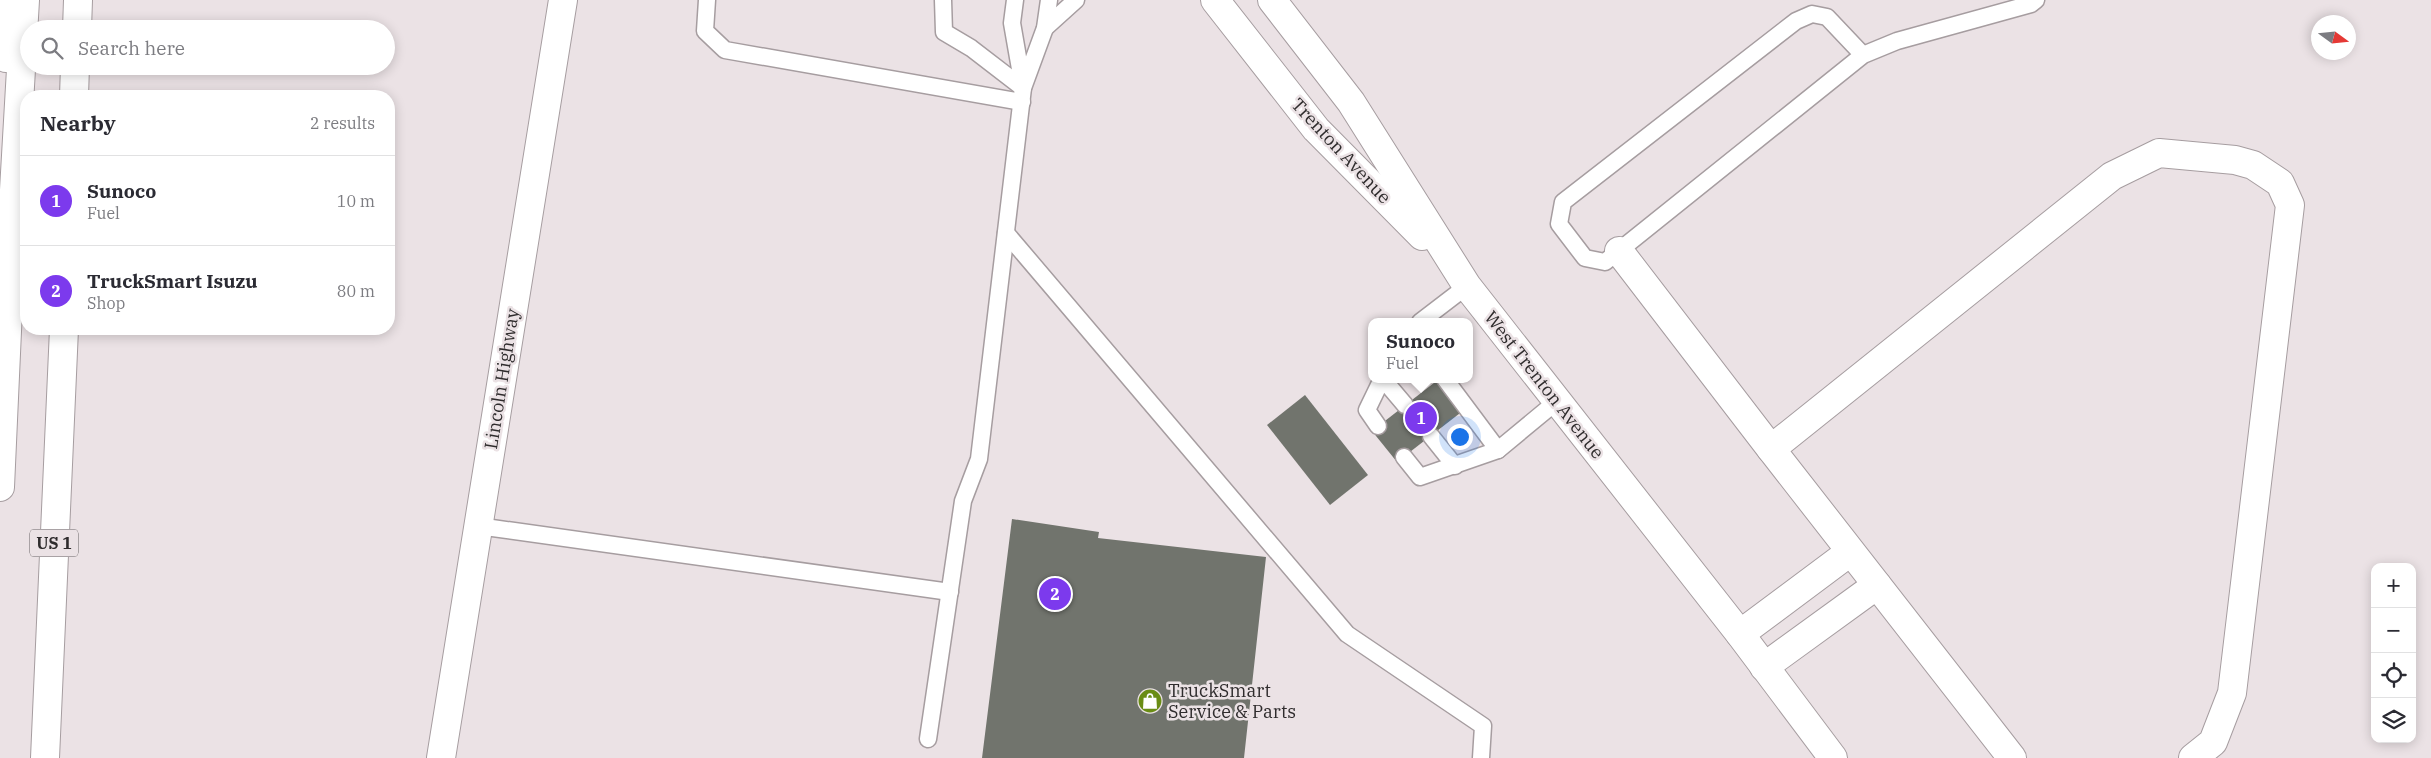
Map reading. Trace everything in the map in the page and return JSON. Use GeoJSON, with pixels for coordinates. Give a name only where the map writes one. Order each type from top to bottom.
{"type":"FeatureCollection","features":[{"type":"Feature","properties":{"kind":"main road"},"geometry":{"type":"LineString","coordinates":[[4,0],[11,242]]}},
{"type":"Feature","properties":{"kind":"main road"},"geometry":{"type":"LineString","coordinates":[[24,20],[25,0]]}},
{"type":"Feature","properties":{"kind":"main road"},"geometry":{"type":"LineString","coordinates":[[77,20],[78,0]]}},
{"type":"Feature","properties":{"kind":"main road","name":"Lincoln Highway"},"geometry":{"type":"LineString","coordinates":[[441,758],[563,0]]}},
{"type":"Feature","properties":{"kind":"main road","name":"Trenton Avenue"},"geometry":{"type":"LineString","coordinates":[[1215,0],[1316,129],[1462,278]]}},
{"type":"Feature","properties":{"kind":"main road","name":"West Trenton Avenue"},"geometry":{"type":"LineString","coordinates":[[1272,0],[1351,102],[1462,278],[1556,402],[1740,634],[1833,758]]}},
{"type":"Feature","properties":{"kind":"main road"},"geometry":{"type":"LineString","coordinates":[[0,487],[21,75]]}},
{"type":"Feature","properties":{"kind":"main road"},"geometry":{"type":"LineString","coordinates":[[74,90],[75,75]]}},
{"type":"Feature","properties":{"kind":"main road"},"geometry":{"type":"LineString","coordinates":[[1771,449],[2112,176],[2142,159],[2159,153],[2235,160],[2267,172],[2280,183],[2290,205],[2232,692],[2213,742],[2193,758]]}},
{"type":"Feature","properties":{"kind":"main road"},"geometry":{"type":"LineString","coordinates":[[1619,251],[1850,552],[2012,758]]}},
{"type":"Feature","properties":{"kind":"main road","name":"US 1"},"geometry":{"type":"LineString","coordinates":[[45,758],[64,335]]}},
{"type":"Feature","properties":{"kind":"main road"},"geometry":{"type":"LineString","coordinates":[[1740,634],[1850,552]]}},
{"type":"Feature","properties":{"kind":"main road"},"geometry":{"type":"LineString","coordinates":[[1764,667],[1877,585]]}},
{"type":"Feature","properties":{"kind":"lane"},"geometry":{"type":"LineString","coordinates":[[707,0],[705,31],[725,50],[1023,95]]}},
{"type":"Feature","properties":{"kind":"lane"},"geometry":{"type":"LineString","coordinates":[[943,0],[944,32],[971,48],[1023,95]]}},
{"type":"Feature","properties":{"kind":"lane"},"geometry":{"type":"LineString","coordinates":[[1016,0],[1012,24],[1023,95]]}},
{"type":"Feature","properties":{"kind":"lane"},"geometry":{"type":"LineString","coordinates":[[928,739],[964,501],[979,459],[1023,95],[1045,28],[1049,0]]}},
{"type":"Feature","properties":{"kind":"lane"},"geometry":{"type":"LineString","coordinates":[[1045,28],[1076,0]]}},
{"type":"Feature","properties":{"kind":"lane"},"geometry":{"type":"LineString","coordinates":[[1862,55],[1827,17],[1812,14],[1796,21],[1563,202],[1559,224],[1584,258],[1605,262],[1862,55],[1897,41],[2031,4],[2036,0]]}},
{"type":"Feature","properties":{"kind":"lane"},"geometry":{"type":"LineString","coordinates":[[1006,233],[1347,634],[1483,726],[1481,758]]}},
{"type":"Feature","properties":{"kind":"lane"},"geometry":{"type":"LineString","coordinates":[[1424,318],[1462,278]]}},
{"type":"Feature","properties":{"kind":"lane"},"geometry":{"type":"LineString","coordinates":[[1378,426],[1367,410],[1381,383]]}},
{"type":"Feature","properties":{"kind":"lane"},"geometry":{"type":"LineString","coordinates":[[1386,383],[1405,406]]}},
{"type":"Feature","properties":{"kind":"lane"},"geometry":{"type":"LineString","coordinates":[[1448,383],[1498,450]]}},
{"type":"Feature","properties":{"kind":"lane"},"geometry":{"type":"LineString","coordinates":[[1404,457],[1420,477],[1455,466],[1498,450],[1556,402]]}},
{"type":"Feature","properties":{"kind":"lane"},"geometry":{"type":"LineString","coordinates":[[1431,436],[1455,466]]}},
{"type":"Feature","properties":{"kind":"lane"},"geometry":{"type":"LineString","coordinates":[[478,526],[950,592]]}},
{"type":"Feature","properties":{"kind":"building"},"geometry":{"type":"Polygon","coordinates":[[[1434,383],[1442,383],[1464,410],[1397,462],[1372,431],[1434,383]]]}},
{"type":"Feature","properties":{"kind":"building"},"geometry":{"type":"Polygon","coordinates":[[[1305,395],[1368,475],[1330,505],[1267,425],[1305,395]]]}},
{"type":"Feature","properties":{"kind":"building"},"geometry":{"type":"Polygon","coordinates":[[[1012,519],[1099,532],[1098,538],[1266,557],[1244,758],[982,758],[1012,519]]]}},
{"type":"Feature","properties":{"kind":"place","name":"Sunoco"},"geometry":{"type":"Point","coordinates":[1421,418]}},
{"type":"Feature","properties":{"kind":"place","name":"TruckSmart Isuzu"},"geometry":{"type":"Point","coordinates":[1055,594]}},
{"type":"Feature","properties":{"kind":"place","name":"TruckSmart Service & Parts"},"geometry":{"type":"Point","coordinates":[1150,701]}}]}
